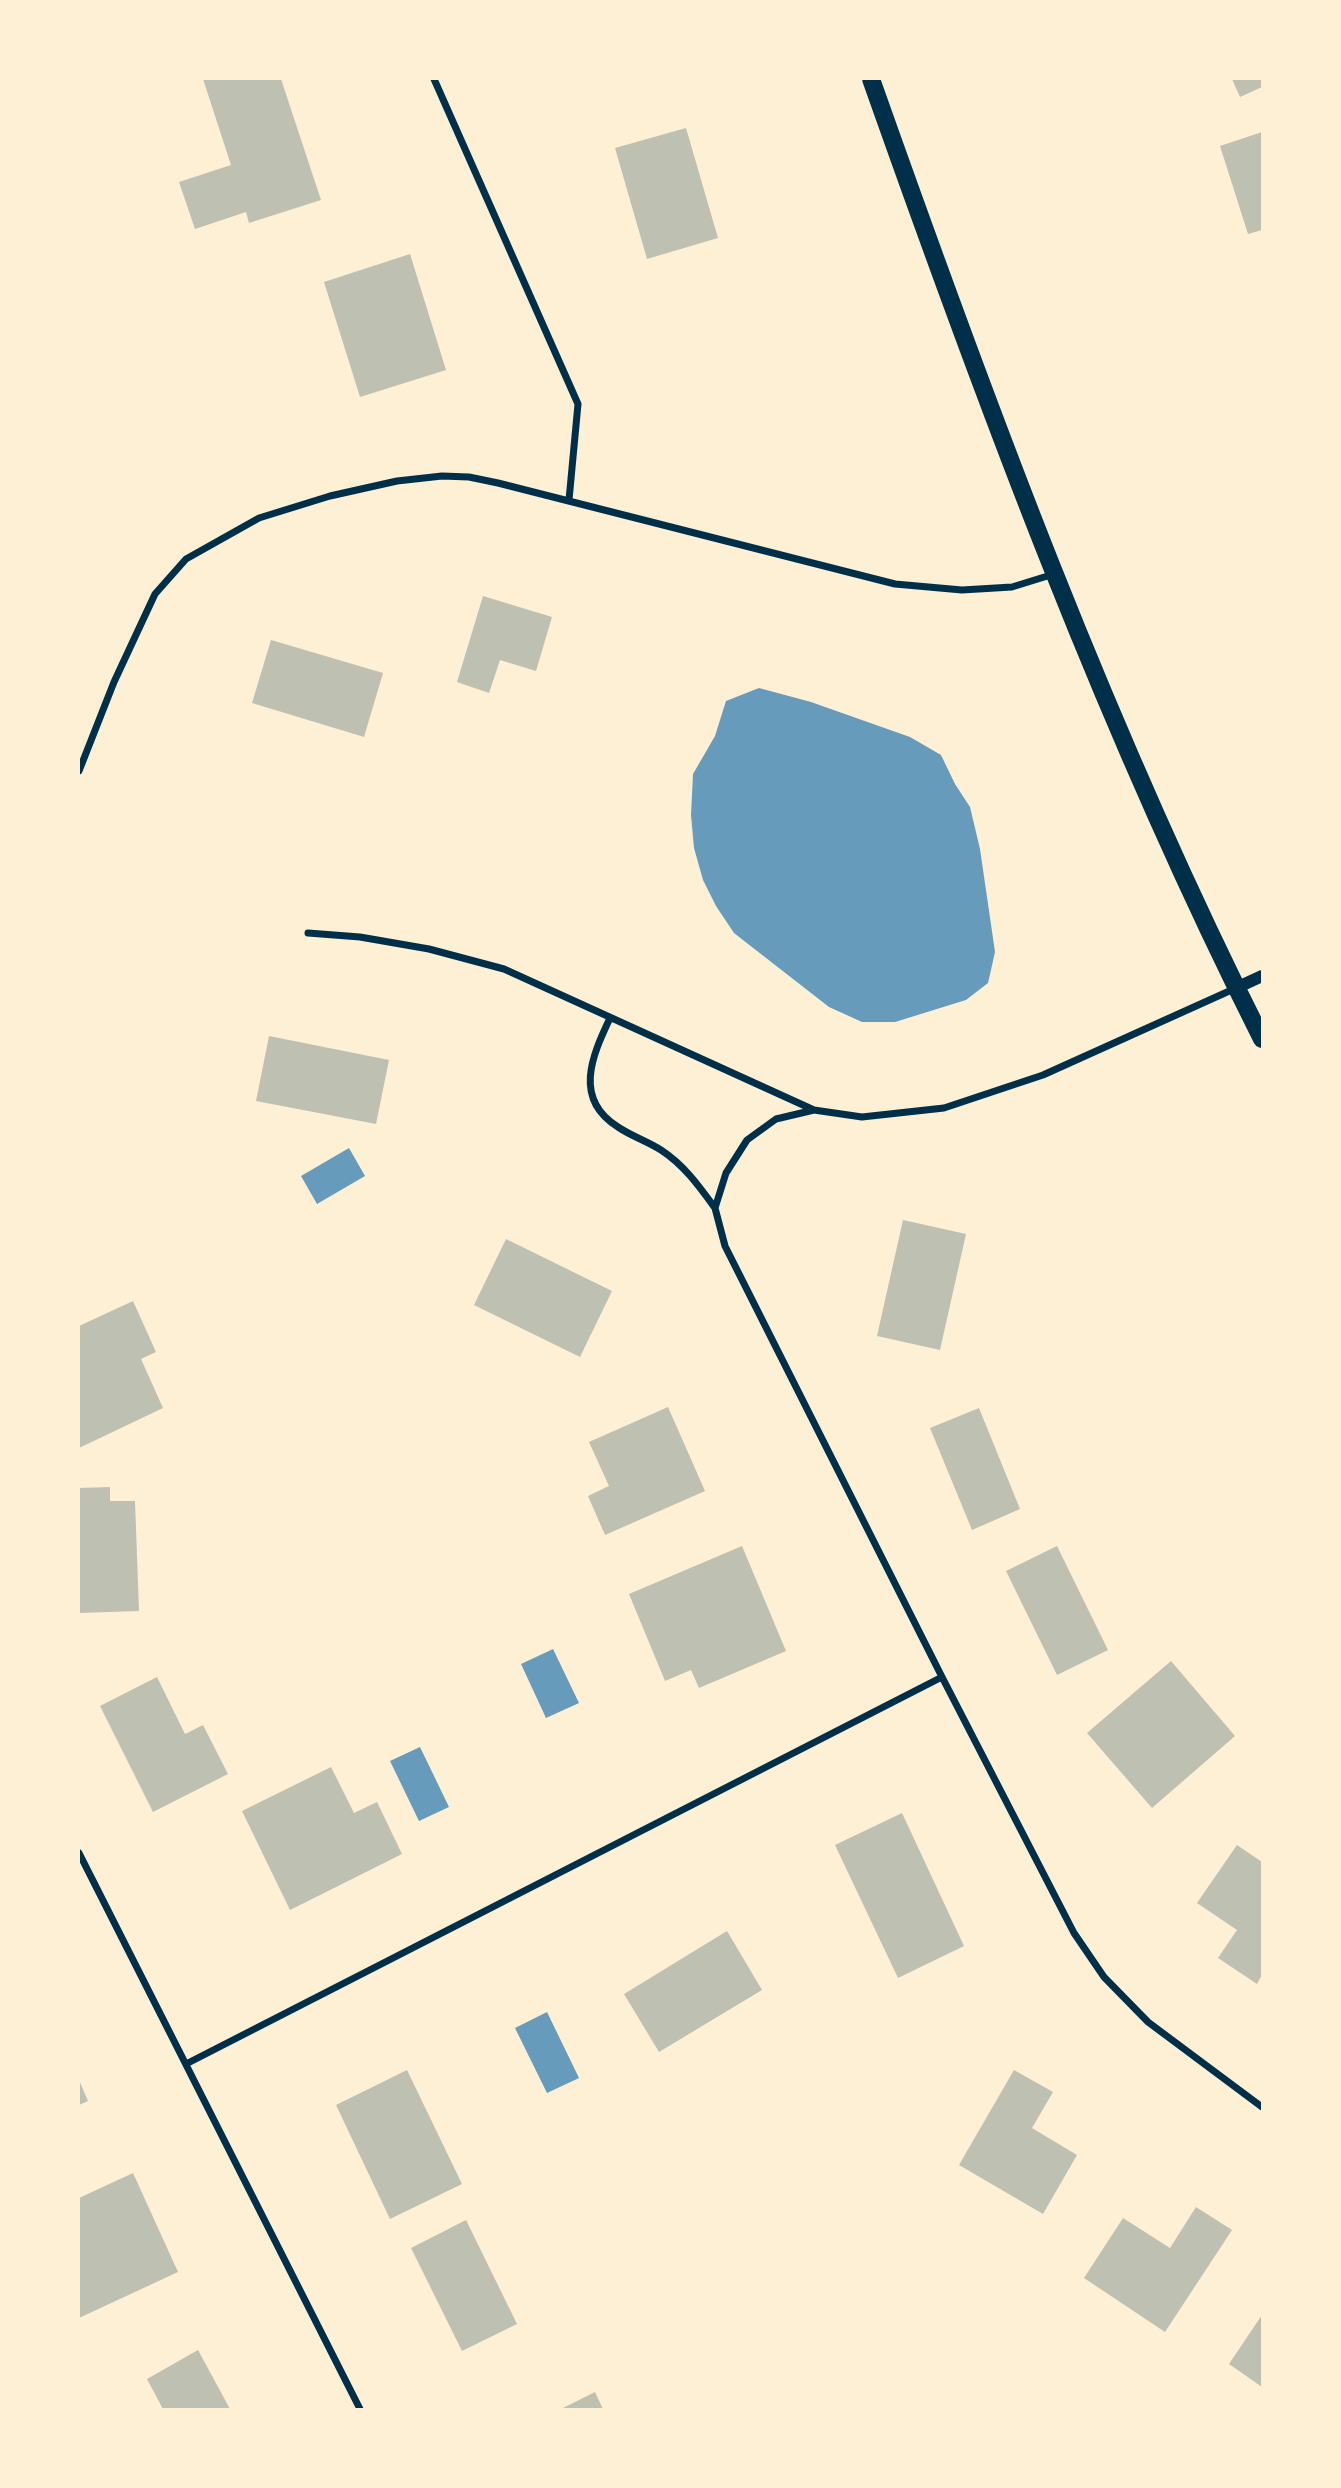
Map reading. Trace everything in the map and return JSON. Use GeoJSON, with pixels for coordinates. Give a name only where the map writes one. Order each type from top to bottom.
{"type":"FeatureCollection","features":[{"type":"Feature","properties":{"kind":"main road"},"geometry":{"type":"LineString","coordinates":[[871,79],[960,330],[1054,573],[1166,836],[1262,1039]]}},
{"type":"Feature","properties":{"kind":"street"},"geometry":{"type":"LineString","coordinates":[[434,79],[578,404],[569,500]]}},
{"type":"Feature","properties":{"kind":"street"},"geometry":{"type":"LineString","coordinates":[[79,772],[114,682],[155,594],[186,559],[260,518],[330,496],[397,481],[442,476],[469,477],[895,584],[962,590],[1012,587],[1054,573]]}},
{"type":"Feature","properties":{"kind":"street"},"geometry":{"type":"LineString","coordinates":[[308,933],[360,937],[429,949],[504,970],[814,1110],[862,1117],[944,1108],[1043,1075],[1262,976]]}},
{"type":"Feature","properties":{"kind":"street"},"geometry":{"type":"LineString","coordinates":[[610,1018],[595,1050],[590,1069],[593,1099],[602,1115],[618,1127],[661,1149],[681,1165],[715,1209],[725,1246],[1074,1933],[1104,1977],[1148,2022],[1262,2107]]}},
{"type":"Feature","properties":{"kind":"street"},"geometry":{"type":"LineString","coordinates":[[715,1209],[726,1173],[747,1140],[776,1119],[814,1110]]}},
{"type":"Feature","properties":{"kind":"street"},"geometry":{"type":"LineString","coordinates":[[186,2064],[942,1677]]}},
{"type":"Feature","properties":{"kind":"street"},"geometry":{"type":"LineString","coordinates":[[79,1853],[360,2409]]}},
{"type":"Feature","properties":{"kind":"water"},"geometry":{"type":"Polygon","coordinates":[[[759,688],[811,702],[910,737],[941,755],[970,807],[980,849],[995,952],[988,983],[966,1000],[895,1022],[862,1022],[829,1007],[734,933],[716,906],[703,880],[694,848],[691,815],[693,774],[715,736],[726,701],[759,688]]]}},
{"type":"Feature","properties":{"kind":"water"},"geometry":{"type":"Polygon","coordinates":[[[349,1148],[365,1176],[317,1204],[301,1176],[349,1148]]]}},
{"type":"Feature","properties":{"kind":"water"},"geometry":{"type":"Polygon","coordinates":[[[553,1649],[579,1703],[546,1718],[521,1664],[553,1649]]]}},
{"type":"Feature","properties":{"kind":"water"},"geometry":{"type":"Polygon","coordinates":[[[420,1747],[449,1807],[419,1821],[390,1761],[420,1747]]]}},
{"type":"Feature","properties":{"kind":"water"},"geometry":{"type":"Polygon","coordinates":[[[547,2012],[579,2078],[547,2093],[515,2028],[547,2012]]]}},
{"type":"Feature","properties":{"kind":"building"},"geometry":{"type":"Polygon","coordinates":[[[203,79],[281,79],[321,200],[249,223],[246,212],[195,229],[179,182],[231,165],[203,79]]]}},
{"type":"Feature","properties":{"kind":"building"},"geometry":{"type":"Polygon","coordinates":[[[1232,79],[1262,79],[1262,87],[1240,97],[1232,79]]]}},
{"type":"Feature","properties":{"kind":"building"},"geometry":{"type":"Polygon","coordinates":[[[686,128],[718,238],[647,259],[615,148],[686,128]]]}},
{"type":"Feature","properties":{"kind":"building"},"geometry":{"type":"Polygon","coordinates":[[[1262,132],[1262,230],[1248,234],[1220,146],[1262,132]]]}},
{"type":"Feature","properties":{"kind":"building"},"geometry":{"type":"Polygon","coordinates":[[[410,254],[446,370],[360,397],[324,282],[410,254]]]}},
{"type":"Feature","properties":{"kind":"building"},"geometry":{"type":"Polygon","coordinates":[[[483,596],[552,617],[536,671],[500,660],[489,693],[457,682],[483,596]]]}},
{"type":"Feature","properties":{"kind":"building"},"geometry":{"type":"Polygon","coordinates":[[[271,640],[383,673],[364,737],[252,703],[271,640]]]}},
{"type":"Feature","properties":{"kind":"building"},"geometry":{"type":"Polygon","coordinates":[[[269,1036],[389,1060],[376,1124],[256,1101],[269,1036]]]}},
{"type":"Feature","properties":{"kind":"building"},"geometry":{"type":"Polygon","coordinates":[[[903,1220],[966,1234],[940,1350],[877,1336],[903,1220]]]}},
{"type":"Feature","properties":{"kind":"building"},"geometry":{"type":"Polygon","coordinates":[[[506,1239],[612,1291],[580,1357],[474,1305],[506,1239]]]}},
{"type":"Feature","properties":{"kind":"building"},"geometry":{"type":"Polygon","coordinates":[[[133,1301],[156,1352],[141,1359],[163,1408],[79,1448],[79,1326],[133,1301]]]}},
{"type":"Feature","properties":{"kind":"building"},"geometry":{"type":"Polygon","coordinates":[[[668,1407],[705,1491],[605,1535],[588,1496],[609,1486],[589,1442],[668,1407]]]}},
{"type":"Feature","properties":{"kind":"building"},"geometry":{"type":"Polygon","coordinates":[[[979,1408],[1020,1509],[972,1530],[930,1428],[979,1408]]]}},
{"type":"Feature","properties":{"kind":"building"},"geometry":{"type":"Polygon","coordinates":[[[110,1487],[110,1501],[135,1501],[139,1611],[79,1613],[79,1488],[110,1487]]]}},
{"type":"Feature","properties":{"kind":"building"},"geometry":{"type":"Polygon","coordinates":[[[742,1546],[786,1651],[699,1688],[691,1670],[665,1681],[629,1594],[742,1546]]]}},
{"type":"Feature","properties":{"kind":"building"},"geometry":{"type":"Polygon","coordinates":[[[1057,1546],[1108,1650],[1057,1675],[1006,1571],[1057,1546]]]}},
{"type":"Feature","properties":{"kind":"building"},"geometry":{"type":"Polygon","coordinates":[[[1171,1661],[1235,1736],[1152,1808],[1087,1733],[1171,1661]]]}},
{"type":"Feature","properties":{"kind":"building"},"geometry":{"type":"Polygon","coordinates":[[[157,1677],[185,1734],[203,1725],[228,1774],[153,1812],[100,1706],[157,1677]]]}},
{"type":"Feature","properties":{"kind":"building"},"geometry":{"type":"Polygon","coordinates":[[[331,1767],[354,1813],[377,1802],[402,1854],[290,1910],[242,1811],[331,1767]]]}},
{"type":"Feature","properties":{"kind":"building"},"geometry":{"type":"Polygon","coordinates":[[[902,1813],[964,1946],[898,1978],[835,1845],[902,1813]]]}},
{"type":"Feature","properties":{"kind":"building"},"geometry":{"type":"Polygon","coordinates":[[[1237,1845],[1262,1862],[1262,1975],[1257,1984],[1218,1958],[1237,1930],[1197,1903],[1237,1845]]]}},
{"type":"Feature","properties":{"kind":"building"},"geometry":{"type":"Polygon","coordinates":[[[727,1931],[762,1990],[659,2052],[624,1994],[727,1931]]]}},
{"type":"Feature","properties":{"kind":"building"},"geometry":{"type":"Polygon","coordinates":[[[407,2070],[462,2184],[390,2219],[336,2105],[407,2070]]]}},
{"type":"Feature","properties":{"kind":"building"},"geometry":{"type":"Polygon","coordinates":[[[1014,2070],[1053,2092],[1032,2128],[1077,2155],[1043,2214],[959,2165],[1014,2070]]]}},
{"type":"Feature","properties":{"kind":"building"},"geometry":{"type":"Polygon","coordinates":[[[79,2080],[88,2101],[79,2105],[79,2080]]]}},
{"type":"Feature","properties":{"kind":"building"},"geometry":{"type":"Polygon","coordinates":[[[133,2173],[178,2272],[79,2318],[79,2198],[133,2173]]]}},
{"type":"Feature","properties":{"kind":"building"},"geometry":{"type":"Polygon","coordinates":[[[1196,2207],[1232,2230],[1165,2332],[1084,2278],[1123,2218],[1170,2248],[1196,2207]]]}},
{"type":"Feature","properties":{"kind":"building"},"geometry":{"type":"Polygon","coordinates":[[[466,2220],[517,2324],[462,2351],[411,2248],[466,2220]]]}},
{"type":"Feature","properties":{"kind":"building"},"geometry":{"type":"Polygon","coordinates":[[[1262,2315],[1262,2387],[1229,2364],[1262,2315]]]}},
{"type":"Feature","properties":{"kind":"building"},"geometry":{"type":"Polygon","coordinates":[[[198,2350],[230,2409],[163,2409],[147,2379],[198,2350]]]}},
{"type":"Feature","properties":{"kind":"building"},"geometry":{"type":"Polygon","coordinates":[[[595,2392],[603,2409],[561,2409],[595,2392]]]}}]}
